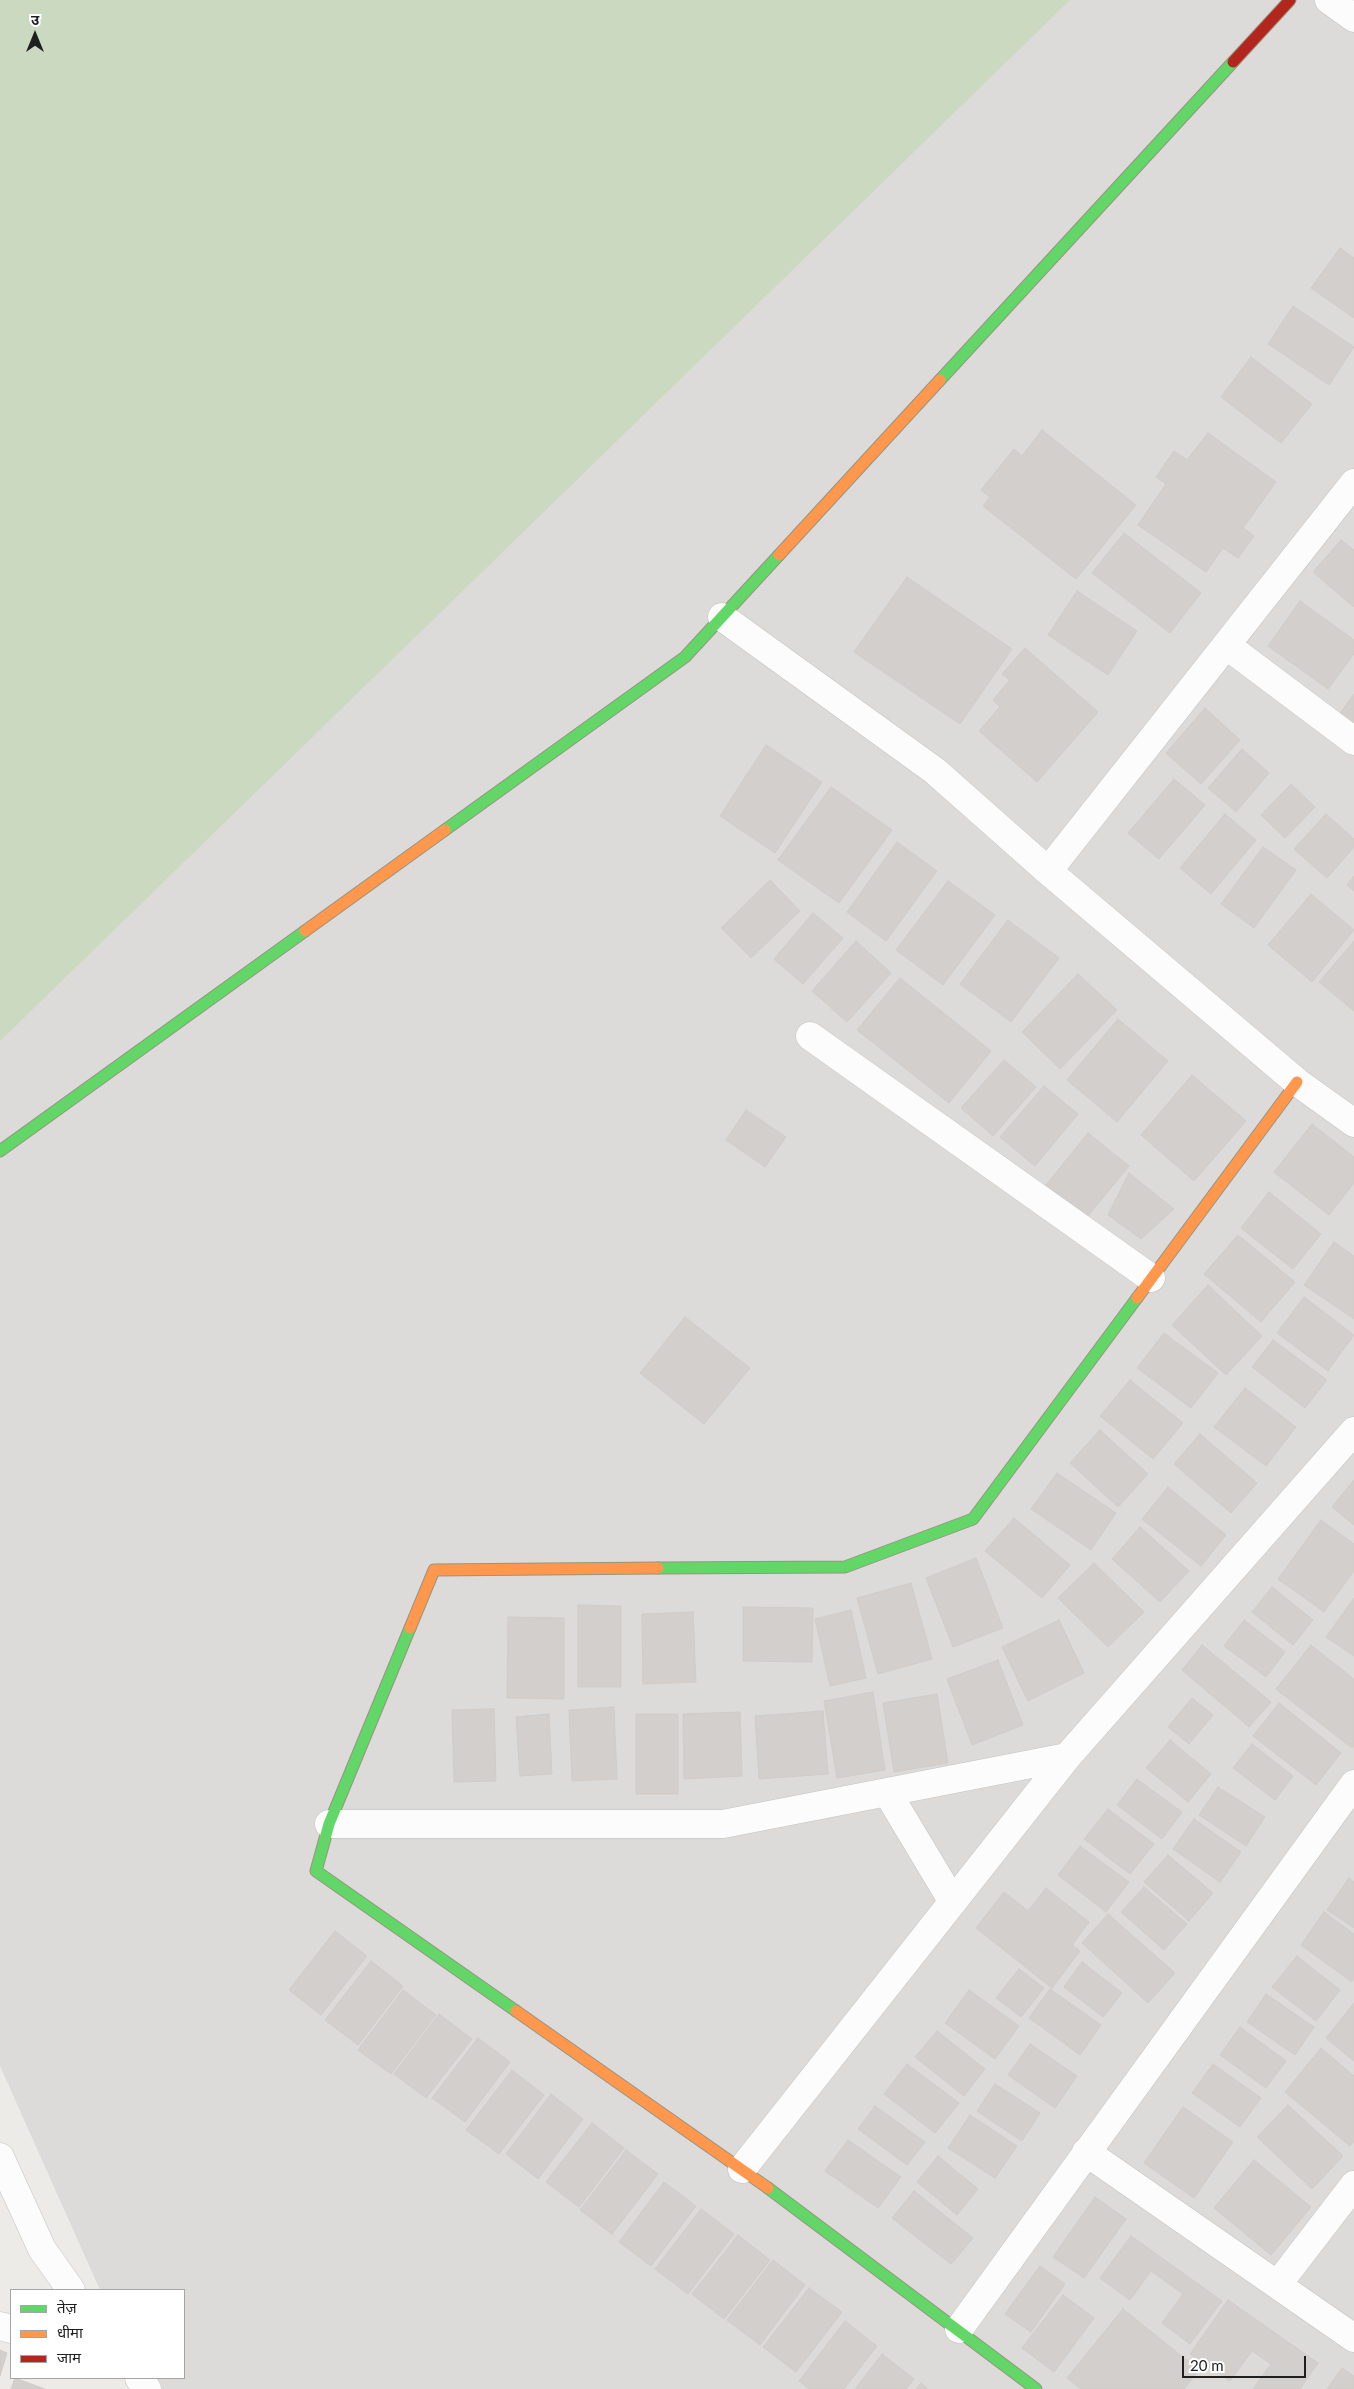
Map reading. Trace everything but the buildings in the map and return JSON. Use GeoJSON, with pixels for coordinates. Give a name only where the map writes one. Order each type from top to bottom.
{"type":"FeatureCollection","features":[{"type":"Feature","properties":{"kind":"street"},"geometry":{"type":"LineString","coordinates":[[0,1151],[685,657],[1290,0]]}},
{"type":"Feature","properties":{"kind":"street"},"geometry":{"type":"LineString","coordinates":[[1329,0],[1354,18]]}},
{"type":"Feature","properties":{"kind":"street"},"geometry":{"type":"LineString","coordinates":[[1048,871],[1354,483]]}},
{"type":"Feature","properties":{"kind":"street"},"geometry":{"type":"LineString","coordinates":[[722,617],[935,771],[1048,871],[1297,1082],[1354,1123]]}},
{"type":"Feature","properties":{"kind":"street"},"geometry":{"type":"LineString","coordinates":[[1226,645],[1354,740]]}},
{"type":"Feature","properties":{"kind":"street"},"geometry":{"type":"LineString","coordinates":[[810,1036],[1151,1278]]}},
{"type":"Feature","properties":{"kind":"street"},"geometry":{"type":"LineString","coordinates":[[1036,2389],[959,2329],[742,2169],[316,1871],[330,1824],[434,1570],[845,1567],[972,1519],[1297,1082]]}},
{"type":"Feature","properties":{"kind":"street"},"geometry":{"type":"LineString","coordinates":[[742,2169],[1067,1757],[1351,1441]]}},
{"type":"Feature","properties":{"kind":"street"},"geometry":{"type":"LineString","coordinates":[[330,1824],[723,1824],[1067,1757]]}},
{"type":"Feature","properties":{"kind":"street"},"geometry":{"type":"LineString","coordinates":[[959,2329],[1354,1784]]}},
{"type":"Feature","properties":{"kind":"street"},"geometry":{"type":"LineString","coordinates":[[887,1792],[953,1902]]}},
{"type":"Feature","properties":{"kind":"street"},"geometry":{"type":"LineString","coordinates":[[1086,2152],[1354,2338]]}},
{"type":"Feature","properties":{"kind":"street"},"geometry":{"type":"LineString","coordinates":[[0,2158],[42,2249],[70,2289]]}},
{"type":"Feature","properties":{"kind":"street"},"geometry":{"type":"LineString","coordinates":[[1278,2284],[1354,2185]]}},
{"type":"Feature","properties":{"kind":"shaded area"},"geometry":{"type":"Polygon","coordinates":[[[0,0],[1354,0],[1354,2389],[143,2389],[139,2379],[185,2379],[185,2289],[100,2289],[0,2066],[0,0]]]}},
{"type":"Feature","properties":{"kind":"green space"},"geometry":{"type":"Polygon","coordinates":[[[0,0],[1070,0],[0,1041],[0,0]]]}},
{"type":"Feature","properties":{"kind":"traffic: fast"},"geometry":{"type":"LineString","coordinates":[[940,380],[1233,62]]}},
{"type":"Feature","properties":{"kind":"traffic: fast"},"geometry":{"type":"LineString","coordinates":[[445,830],[685,657],[779,555]]}},
{"type":"Feature","properties":{"kind":"traffic: fast"},"geometry":{"type":"LineString","coordinates":[[0,1151],[305,931]]}},
{"type":"Feature","properties":{"kind":"traffic: fast"},"geometry":{"type":"LineString","coordinates":[[658,1568],[845,1567],[973,1519],[1137,1298]]}},
{"type":"Feature","properties":{"kind":"traffic: fast"},"geometry":{"type":"LineString","coordinates":[[410,1628],[329,1824],[316,1871],[516,2011]]}},
{"type":"Feature","properties":{"kind":"traffic: fast"},"geometry":{"type":"LineString","coordinates":[[768,2188],[1036,2389]]}},
{"type":"Feature","properties":{"kind":"traffic: slow"},"geometry":{"type":"LineString","coordinates":[[779,555],[940,380]]}},
{"type":"Feature","properties":{"kind":"traffic: slow"},"geometry":{"type":"LineString","coordinates":[[305,931],[445,830]]}},
{"type":"Feature","properties":{"kind":"traffic: slow"},"geometry":{"type":"LineString","coordinates":[[1137,1298],[1297,1082]]}},
{"type":"Feature","properties":{"kind":"traffic: slow"},"geometry":{"type":"LineString","coordinates":[[410,1628],[434,1570],[658,1568]]}},
{"type":"Feature","properties":{"kind":"traffic: slow"},"geometry":{"type":"LineString","coordinates":[[516,2011],[768,2188]]}},
{"type":"Feature","properties":{"kind":"traffic: jam"},"geometry":{"type":"LineString","coordinates":[[1233,62],[1290,0]]}}]}
